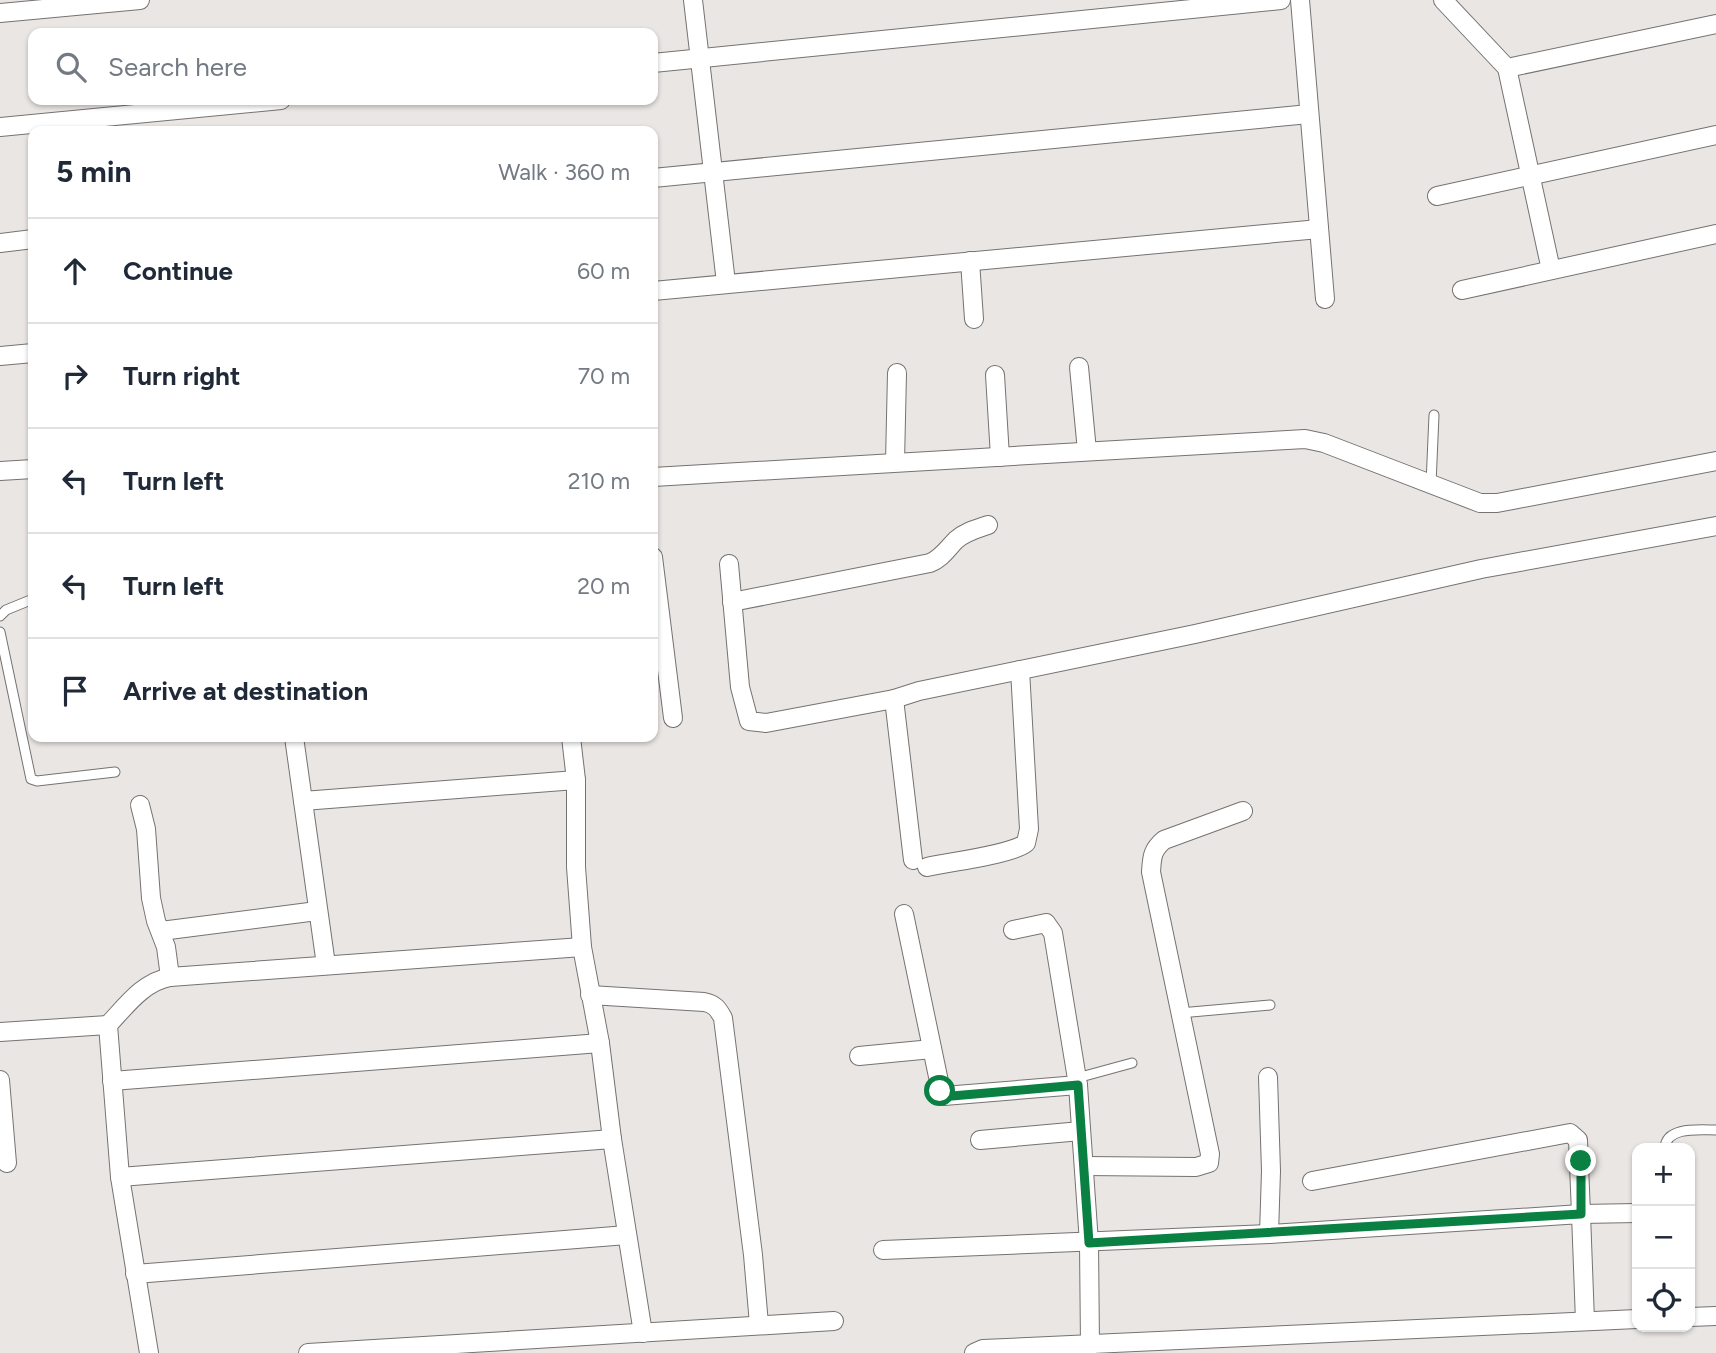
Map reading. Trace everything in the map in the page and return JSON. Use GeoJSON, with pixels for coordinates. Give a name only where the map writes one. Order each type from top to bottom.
{"type":"FeatureCollection","features":[{"type":"Feature","properties":{"kind":"street"},"geometry":{"type":"LineString","coordinates":[[0,13],[140,0]]}},
{"type":"Feature","properties":{"kind":"street"},"geometry":{"type":"LineString","coordinates":[[693,0],[726,283]]}},
{"type":"Feature","properties":{"kind":"street"},"geometry":{"type":"LineString","coordinates":[[658,62],[1280,0]]}},
{"type":"Feature","properties":{"kind":"street"},"geometry":{"type":"LineString","coordinates":[[1300,0],[1325,299]]}},
{"type":"Feature","properties":{"kind":"street"},"geometry":{"type":"LineString","coordinates":[[1443,0],[1507,68],[1551,270]]}},
{"type":"Feature","properties":{"kind":"street"},"geometry":{"type":"LineString","coordinates":[[1507,68],[1716,24]]}},
{"type":"Feature","properties":{"kind":"street"},"geometry":{"type":"LineString","coordinates":[[0,127],[229,105]]}},
{"type":"Feature","properties":{"kind":"street"},"geometry":{"type":"LineString","coordinates":[[658,178],[1310,114]]}},
{"type":"Feature","properties":{"kind":"street"},"geometry":{"type":"LineString","coordinates":[[1437,196],[1716,135]]}},
{"type":"Feature","properties":{"kind":"street"},"geometry":{"type":"LineString","coordinates":[[658,290],[1319,229]]}},
{"type":"Feature","properties":{"kind":"street"},"geometry":{"type":"LineString","coordinates":[[1462,290],[1716,233]]}},
{"type":"Feature","properties":{"kind":"street"},"geometry":{"type":"LineString","coordinates":[[0,243],[28,240]]}},
{"type":"Feature","properties":{"kind":"street"},"geometry":{"type":"LineString","coordinates":[[971,261],[974,319]]}},
{"type":"Feature","properties":{"kind":"street"},"geometry":{"type":"LineString","coordinates":[[0,356],[28,353]]}},
{"type":"Feature","properties":{"kind":"street"},"geometry":{"type":"LineString","coordinates":[[1079,367],[1087,452]]}},
{"type":"Feature","properties":{"kind":"street"},"geometry":{"type":"LineString","coordinates":[[895,462],[897,373]]}},
{"type":"Feature","properties":{"kind":"street"},"geometry":{"type":"LineString","coordinates":[[995,375],[1000,457]]}},
{"type":"Feature","properties":{"kind":"street"},"geometry":{"type":"LineString","coordinates":[[658,477],[1305,439],[1324,443],[1480,503],[1497,503],[1716,461]]}},
{"type":"Feature","properties":{"kind":"street"},"geometry":{"type":"LineString","coordinates":[[0,471],[28,469]]}},
{"type":"Feature","properties":{"kind":"street"},"geometry":{"type":"LineString","coordinates":[[732,602],[930,563],[939,559],[957,538],[988,525]]}},
{"type":"Feature","properties":{"kind":"street"},"geometry":{"type":"LineString","coordinates":[[729,564],[740,687],[749,721],[766,723],[894,699],[919,691],[1195,634],[1481,569],[1716,526]]}},
{"type":"Feature","properties":{"kind":"street"},"geometry":{"type":"LineString","coordinates":[[658,597],[673,718]]}},
{"type":"Feature","properties":{"kind":"street"},"geometry":{"type":"LineString","coordinates":[[894,699],[920,863],[1021,847],[1026,843],[1029,829],[1020,670]]}},
{"type":"Feature","properties":{"kind":"street"},"geometry":{"type":"LineString","coordinates":[[295,742],[326,965]]}},
{"type":"Feature","properties":{"kind":"street"},"geometry":{"type":"LineString","coordinates":[[572,742],[576,780],[576,867],[582,947],[600,1043],[612,1139],[643,1333]]}},
{"type":"Feature","properties":{"kind":"street"},"geometry":{"type":"LineString","coordinates":[[303,801],[576,780]]}},
{"type":"Feature","properties":{"kind":"street"},"geometry":{"type":"LineString","coordinates":[[140,805],[146,829],[151,898],[156,921],[162,931],[170,977]]}},
{"type":"Feature","properties":{"kind":"street"},"geometry":{"type":"LineString","coordinates":[[1084,1166],[1196,1167],[1209,1163],[1210,1154],[1151,872],[1152,856],[1155,848],[1164,840],[1243,811]]}},
{"type":"Feature","properties":{"kind":"street"},"geometry":{"type":"LineString","coordinates":[[162,931],[317,911]]}},
{"type":"Feature","properties":{"kind":"street"},"geometry":{"type":"LineString","coordinates":[[904,914],[940,1091],[944,1096],[1077,1082]]}},
{"type":"Feature","properties":{"kind":"street"},"geometry":{"type":"LineString","coordinates":[[1013,930],[1046,923],[1053,933],[1077,1082],[1089,1243],[1090,1346]]}},
{"type":"Feature","properties":{"kind":"street"},"geometry":{"type":"LineString","coordinates":[[0,1032],[108,1025],[156,979],[582,947]]}},
{"type":"Feature","properties":{"kind":"street"},"geometry":{"type":"LineString","coordinates":[[590,995],[704,1002],[713,1004],[719,1010],[753,1255],[759,1324]]}},
{"type":"Feature","properties":{"kind":"street"},"geometry":{"type":"LineString","coordinates":[[108,1025],[120,1177],[149,1353]]}},
{"type":"Feature","properties":{"kind":"street"},"geometry":{"type":"LineString","coordinates":[[112,1081],[600,1043]]}},
{"type":"Feature","properties":{"kind":"street"},"geometry":{"type":"LineString","coordinates":[[859,1056],[932,1049]]}},
{"type":"Feature","properties":{"kind":"street"},"geometry":{"type":"LineString","coordinates":[[1268,1077],[1271,1171],[1269,1234]]}},
{"type":"Feature","properties":{"kind":"street"},"geometry":{"type":"LineString","coordinates":[[0,1080],[7,1163]]}},
{"type":"Feature","properties":{"kind":"street"},"geometry":{"type":"LineString","coordinates":[[980,1140],[1081,1130]]}},
{"type":"Feature","properties":{"kind":"street"},"geometry":{"type":"LineString","coordinates":[[1312,1181],[1570,1133],[1578,1140],[1585,1321]]}},
{"type":"Feature","properties":{"kind":"street"},"geometry":{"type":"LineString","coordinates":[[120,1177],[612,1139]]}},
{"type":"Feature","properties":{"kind":"street"},"geometry":{"type":"LineString","coordinates":[[883,1250],[1089,1243],[1632,1213]]}},
{"type":"Feature","properties":{"kind":"street"},"geometry":{"type":"LineString","coordinates":[[135,1274],[627,1235]]}},
{"type":"Feature","properties":{"kind":"street"},"geometry":{"type":"LineString","coordinates":[[1695,1317],[1716,1316]]}},
{"type":"Feature","properties":{"kind":"street"},"geometry":{"type":"LineString","coordinates":[[974,1353],[984,1349],[1632,1319]]}},
{"type":"Feature","properties":{"kind":"street"},"geometry":{"type":"LineString","coordinates":[[307,1353],[835,1321]]}},
{"type":"Feature","properties":{"kind":"lane"},"geometry":{"type":"LineString","coordinates":[[1431,484],[1434,415]]}},
{"type":"Feature","properties":{"kind":"lane"},"geometry":{"type":"LineString","coordinates":[[0,616],[6,610],[28,600]]}},
{"type":"Feature","properties":{"kind":"lane"},"geometry":{"type":"LineString","coordinates":[[0,632],[31,779],[37,781],[115,772]]}},
{"type":"Feature","properties":{"kind":"lane"},"geometry":{"type":"LineString","coordinates":[[1180,1013],[1270,1005]]}},
{"type":"Feature","properties":{"kind":"lane"},"geometry":{"type":"LineString","coordinates":[[1077,1082],[1132,1063]]}},
{"type":"Feature","properties":{"kind":"lane"},"geometry":{"type":"LineString","coordinates":[[1665,1143],[1670,1136],[1680,1131],[1716,1130]]}},
{"type":"Feature","properties":{"kind":"route"},"geometry":{"type":"LineString","coordinates":[[940,1091],[944,1096],[952,1096],[1078,1085],[1089,1243],[1581,1214],[1581,1161]]}}]}
